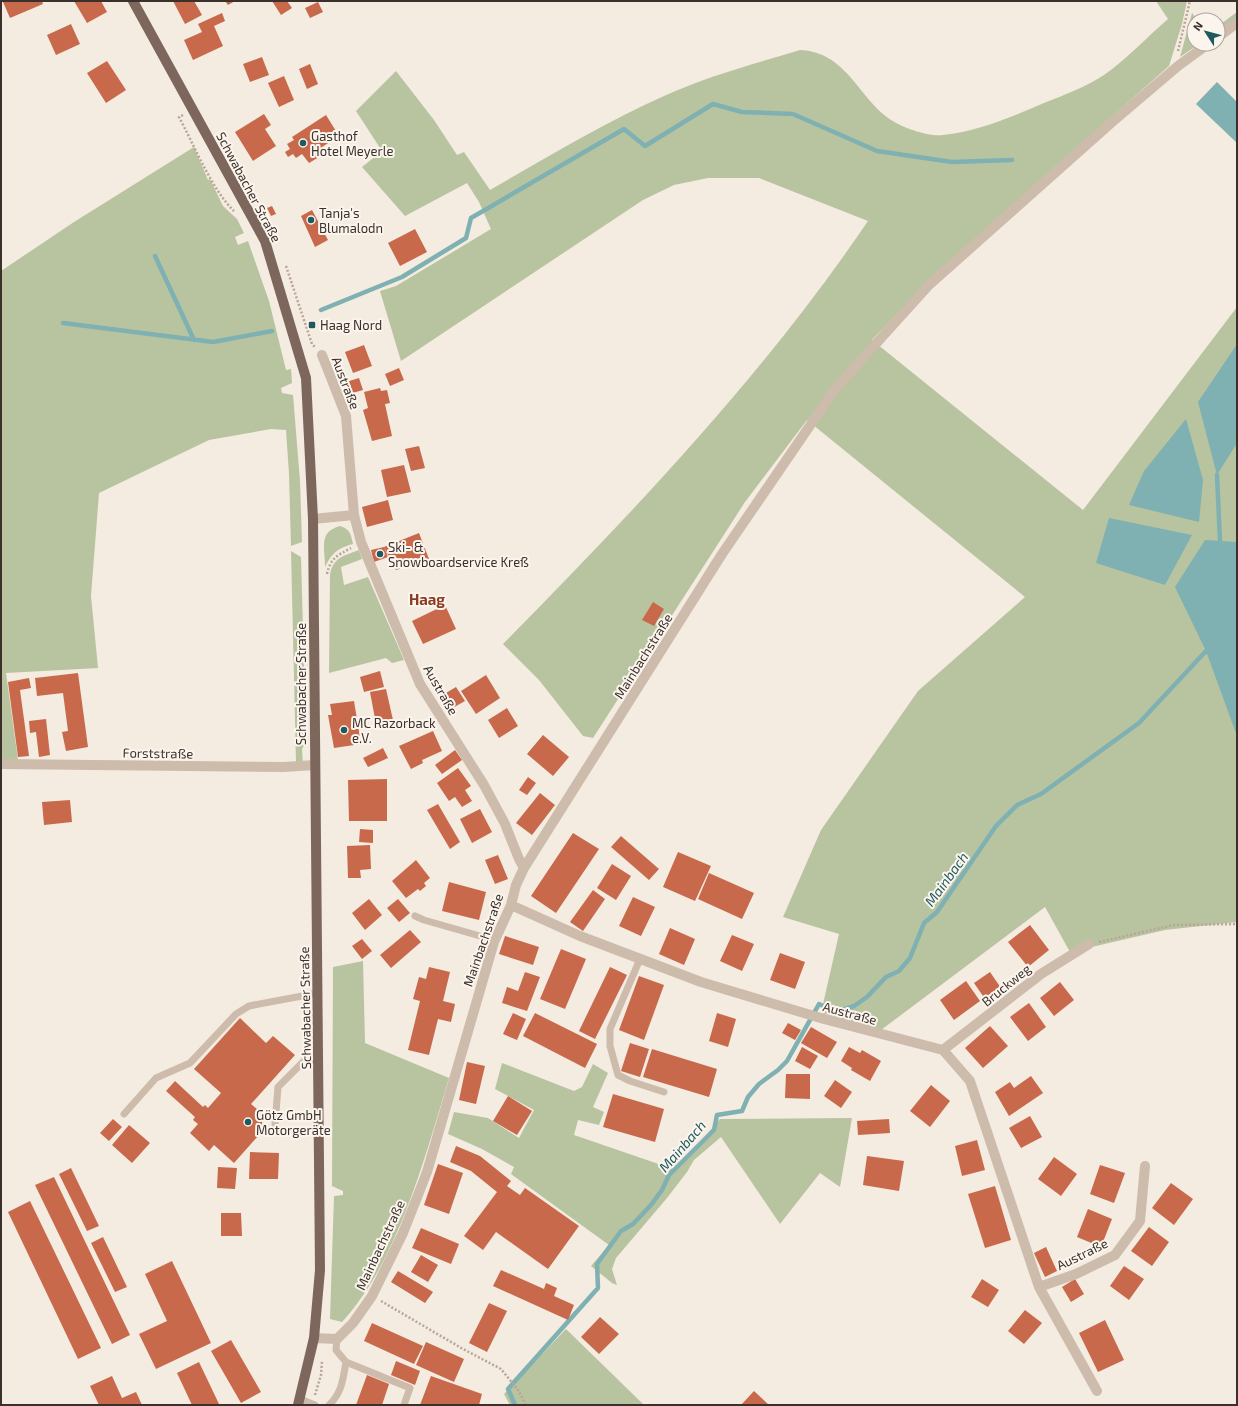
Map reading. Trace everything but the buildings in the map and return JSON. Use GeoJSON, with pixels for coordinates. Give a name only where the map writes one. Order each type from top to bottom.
{"type":"FeatureCollection","features":[{"type":"Feature","properties":{"kind":"main road","name":"Schwabacher Straße"},"geometry":{"type":"LineString","coordinates":[[133,1],[265,241],[306,378],[313,519],[320,1270],[314,1338],[299,1402]]}},
{"type":"Feature","properties":{"kind":"street"},"geometry":{"type":"LineString","coordinates":[[1226,31],[1237,23]]}},
{"type":"Feature","properties":{"kind":"street","name":"Mainbachstraße"},"geometry":{"type":"LineString","coordinates":[[337,1339],[372,1296],[402,1233],[426,1172],[494,940],[511,905],[516,885],[524,868],[722,554],[835,389],[929,285],[1111,123],[1178,66],[1197,52]]}},
{"type":"Feature","properties":{"kind":"street","name":"Austraße"},"geometry":{"type":"LineString","coordinates":[[322,355],[346,416],[354,515],[361,542],[420,684],[484,784],[505,824],[524,868]]}},
{"type":"Feature","properties":{"kind":"street"},"geometry":{"type":"LineString","coordinates":[[313,519],[354,515]]}},
{"type":"Feature","properties":{"kind":"street","name":"Forststraße"},"geometry":{"type":"LineString","coordinates":[[1,764],[315,766]]}},
{"type":"Feature","properties":{"kind":"street","name":"Austraße"},"geometry":{"type":"LineString","coordinates":[[511,905],[580,936],[701,982],[824,1019],[943,1050]]}},
{"type":"Feature","properties":{"kind":"street","name":"Bruckweg"},"geometry":{"type":"LineString","coordinates":[[943,1050],[1041,974],[1089,944]]}},
{"type":"Feature","properties":{"kind":"street"},"geometry":{"type":"LineString","coordinates":[[943,1050],[970,1081],[1039,1288],[1097,1391]]}},
{"type":"Feature","properties":{"kind":"street","name":"Austraße"},"geometry":{"type":"LineString","coordinates":[[1039,1288],[1076,1274],[1115,1255],[1140,1221],[1145,1166]]}},
{"type":"Feature","properties":{"kind":"street"},"geometry":{"type":"LineString","coordinates":[[314,1338],[337,1339]]}},
{"type":"Feature","properties":{"kind":"lane"},"geometry":{"type":"LineString","coordinates":[[415,916],[424,920],[494,940]]}},
{"type":"Feature","properties":{"kind":"lane"},"geometry":{"type":"LineString","coordinates":[[640,959],[610,1029],[610,1046],[618,1075],[630,1082],[664,1092]]}},
{"type":"Feature","properties":{"kind":"lane"},"geometry":{"type":"LineString","coordinates":[[124,1114],[156,1078],[190,1063],[236,1014],[249,1006],[318,993]]}},
{"type":"Feature","properties":{"kind":"lane"},"geometry":{"type":"LineString","coordinates":[[275,1124],[278,1087],[304,1061],[319,1061]]}},
{"type":"Feature","properties":{"kind":"lane"},"geometry":{"type":"LineString","coordinates":[[337,1339],[336,1350],[346,1362],[410,1388],[404,1405]]}},
{"type":"Feature","properties":{"kind":"lane"},"geometry":{"type":"LineString","coordinates":[[329,1405],[337,1398],[343,1381],[346,1362]]}},
{"type":"Feature","properties":{"kind":"lane"},"geometry":{"type":"LineString","coordinates":[[299,1402],[315,1405]]}},
{"type":"Feature","properties":{"kind":"path"},"geometry":{"type":"LineString","coordinates":[[1178,66],[1175,60],[1190,1]]}},
{"type":"Feature","properties":{"kind":"path"},"geometry":{"type":"LineString","coordinates":[[210,177],[229,206],[238,214]]}},
{"type":"Feature","properties":{"kind":"path"},"geometry":{"type":"LineString","coordinates":[[307,328],[312,326]]}},
{"type":"Feature","properties":{"kind":"path"},"geometry":{"type":"LineString","coordinates":[[1089,944],[1174,925],[1237,925]]}},
{"type":"Feature","properties":{"kind":"path"},"geometry":{"type":"LineString","coordinates":[[372,1296],[463,1350],[501,1369],[518,1390],[526,1405]]}},
{"type":"Feature","properties":{"kind":"green space"},"geometry":{"type":"Polygon","coordinates":[[[1156,1],[1187,1],[1182,24],[1169,66],[1050,171],[915,295],[872,340],[1083,510],[1237,307],[1237,922],[1165,930],[1070,952],[1045,907],[881,1030],[821,1013],[839,934],[783,917],[821,830],[918,691],[1025,597],[807,420],[745,502],[593,738],[583,736],[539,680],[503,644],[601,544],[741,388],[828,278],[868,221],[759,178],[708,178],[674,185],[643,200],[401,361],[380,291],[396,286],[491,229],[479,202],[467,183],[405,216],[362,167],[382,151],[356,111],[396,71],[434,120],[457,155],[464,152],[490,190],[598,129],[664,96],[714,76],[800,50],[816,53],[841,67],[869,100],[891,120],[916,131],[931,135],[943,135],[982,127],[1007,118],[1075,90],[1104,75],[1129,55],[1168,19],[1156,1]]]}},
{"type":"Feature","properties":{"kind":"green space"},"geometry":{"type":"Polygon","coordinates":[[[1237,12],[1237,18],[1226,26],[1226,20],[1237,12]]]}},
{"type":"Feature","properties":{"kind":"green space"},"geometry":{"type":"Polygon","coordinates":[[[1186,35],[1186,52],[1187,52],[1180,57],[1186,35]]]}},
{"type":"Feature","properties":{"kind":"green space"},"geometry":{"type":"Polygon","coordinates":[[[194,147],[208,180],[210,179],[223,206],[237,219],[244,233],[235,237],[238,245],[248,241],[269,301],[286,370],[291,369],[292,383],[281,388],[282,393],[293,395],[300,481],[302,542],[291,546],[286,430],[271,429],[209,440],[99,493],[91,596],[98,668],[6,673],[18,760],[1,761],[1,271],[74,222],[194,147]]]}},
{"type":"Feature","properties":{"kind":"green space"},"geometry":{"type":"Polygon","coordinates":[[[340,526],[350,532],[353,544],[343,547],[336,552],[330,558],[325,567],[324,542],[328,532],[340,526]]]}},
{"type":"Feature","properties":{"kind":"green space"},"geometry":{"type":"Polygon","coordinates":[[[359,550],[362,559],[341,567],[344,585],[368,577],[404,660],[392,663],[386,658],[329,673],[331,569],[340,558],[359,550]]]}},
{"type":"Feature","properties":{"kind":"green space"},"geometry":{"type":"Polygon","coordinates":[[[291,551],[301,557],[306,741],[302,749],[303,766],[296,762],[291,551]]]}},
{"type":"Feature","properties":{"kind":"green space"},"geometry":{"type":"Polygon","coordinates":[[[363,961],[365,1043],[449,1078],[408,1207],[394,1239],[379,1269],[362,1297],[342,1322],[330,1319],[334,1196],[343,1195],[343,1191],[332,1186],[333,967],[363,961]]]}},
{"type":"Feature","properties":{"kind":"green space"},"geometry":{"type":"Polygon","coordinates":[[[303,1000],[310,1001],[309,1046],[303,1046],[303,1000]]]}},
{"type":"Feature","properties":{"kind":"green space"},"geometry":{"type":"Polygon","coordinates":[[[502,1063],[574,1091],[582,1087],[593,1064],[608,1073],[593,1107],[604,1112],[599,1125],[578,1120],[574,1135],[676,1170],[720,1119],[852,1118],[840,1187],[820,1173],[780,1224],[721,1137],[694,1160],[687,1172],[667,1198],[616,1258],[612,1269],[617,1285],[612,1283],[591,1266],[609,1245],[511,1174],[514,1167],[482,1149],[448,1134],[454,1112],[488,1118],[519,1138],[534,1110],[495,1089],[502,1063]]]}},
{"type":"Feature","properties":{"kind":"green space"},"geometry":{"type":"Polygon","coordinates":[[[566,1329],[644,1405],[510,1405],[504,1394],[566,1329]]]}},
{"type":"Feature","properties":{"kind":"water"},"geometry":{"type":"Polygon","coordinates":[[[1217,82],[1237,102],[1237,143],[1196,104],[1217,82]]]}},
{"type":"Feature","properties":{"kind":"water"},"geometry":{"type":"Polygon","coordinates":[[[1237,344],[1237,443],[1217,475],[1198,402],[1237,344]]]}},
{"type":"Feature","properties":{"kind":"water"},"geometry":{"type":"Polygon","coordinates":[[[1186,419],[1203,480],[1199,522],[1129,505],[1144,471],[1186,419]]]}},
{"type":"Feature","properties":{"kind":"water"},"geometry":{"type":"Polygon","coordinates":[[[1109,518],[1192,535],[1165,585],[1096,563],[1109,518]]]}},
{"type":"Feature","properties":{"kind":"water"},"geometry":{"type":"Polygon","coordinates":[[[1205,540],[1237,542],[1237,736],[1206,651],[1175,587],[1205,540]]]}},
{"type":"Feature","properties":{"kind":"waterway"},"geometry":{"type":"LineString","coordinates":[[321,310],[402,277],[466,238],[471,218],[624,129],[645,146],[713,104],[742,112],[793,114],[877,151],[952,162],[1012,160]]}},
{"type":"Feature","properties":{"kind":"waterway"},"geometry":{"type":"LineString","coordinates":[[155,256],[194,340]]}},
{"type":"Feature","properties":{"kind":"waterway"},"geometry":{"type":"LineString","coordinates":[[63,323],[213,342],[272,331]]}},
{"type":"Feature","properties":{"kind":"waterway"},"geometry":{"type":"LineString","coordinates":[[1217,475],[1220,541]]}},
{"type":"Feature","properties":{"kind":"waterway","name":"Mainbach"},"geometry":{"type":"LineString","coordinates":[[515,1405],[508,1389],[598,1288],[597,1264],[621,1231],[633,1224],[651,1205],[662,1190],[669,1175],[714,1130],[717,1115],[742,1111],[748,1097],[759,1084],[778,1070],[787,1061],[819,1004],[836,1012],[854,1006],[867,997],[886,977],[899,971],[910,958],[924,923],[937,912],[996,826],[1017,805],[1041,794],[1139,723],[1206,651]]}},
{"type":"Feature","properties":{"kind":"place","name":"Gasthof Hotel Meyerle"},"geometry":{"type":"Point","coordinates":[303,143]}},
{"type":"Feature","properties":{"kind":"place","name":"Tanja's Blumalodn"},"geometry":{"type":"Point","coordinates":[311,220]}},
{"type":"Feature","properties":{"kind":"place","name":"Haag Nord"},"geometry":{"type":"Point","coordinates":[312,325]}},
{"type":"Feature","properties":{"kind":"place","name":"Ski- & Snowboardservice Kreß"},"geometry":{"type":"Point","coordinates":[380,554]}},
{"type":"Feature","properties":{"kind":"place","name":"MC Razorback e.V."},"geometry":{"type":"Point","coordinates":[344,730]}},
{"type":"Feature","properties":{"kind":"place","name":"Götz GmbH Motorgeräte"},"geometry":{"type":"Point","coordinates":[248,1122]}},
{"type":"Feature","properties":{"kind":"district","name":"Haag"},"geometry":{"type":"Point","coordinates":[427,599]}}]}
